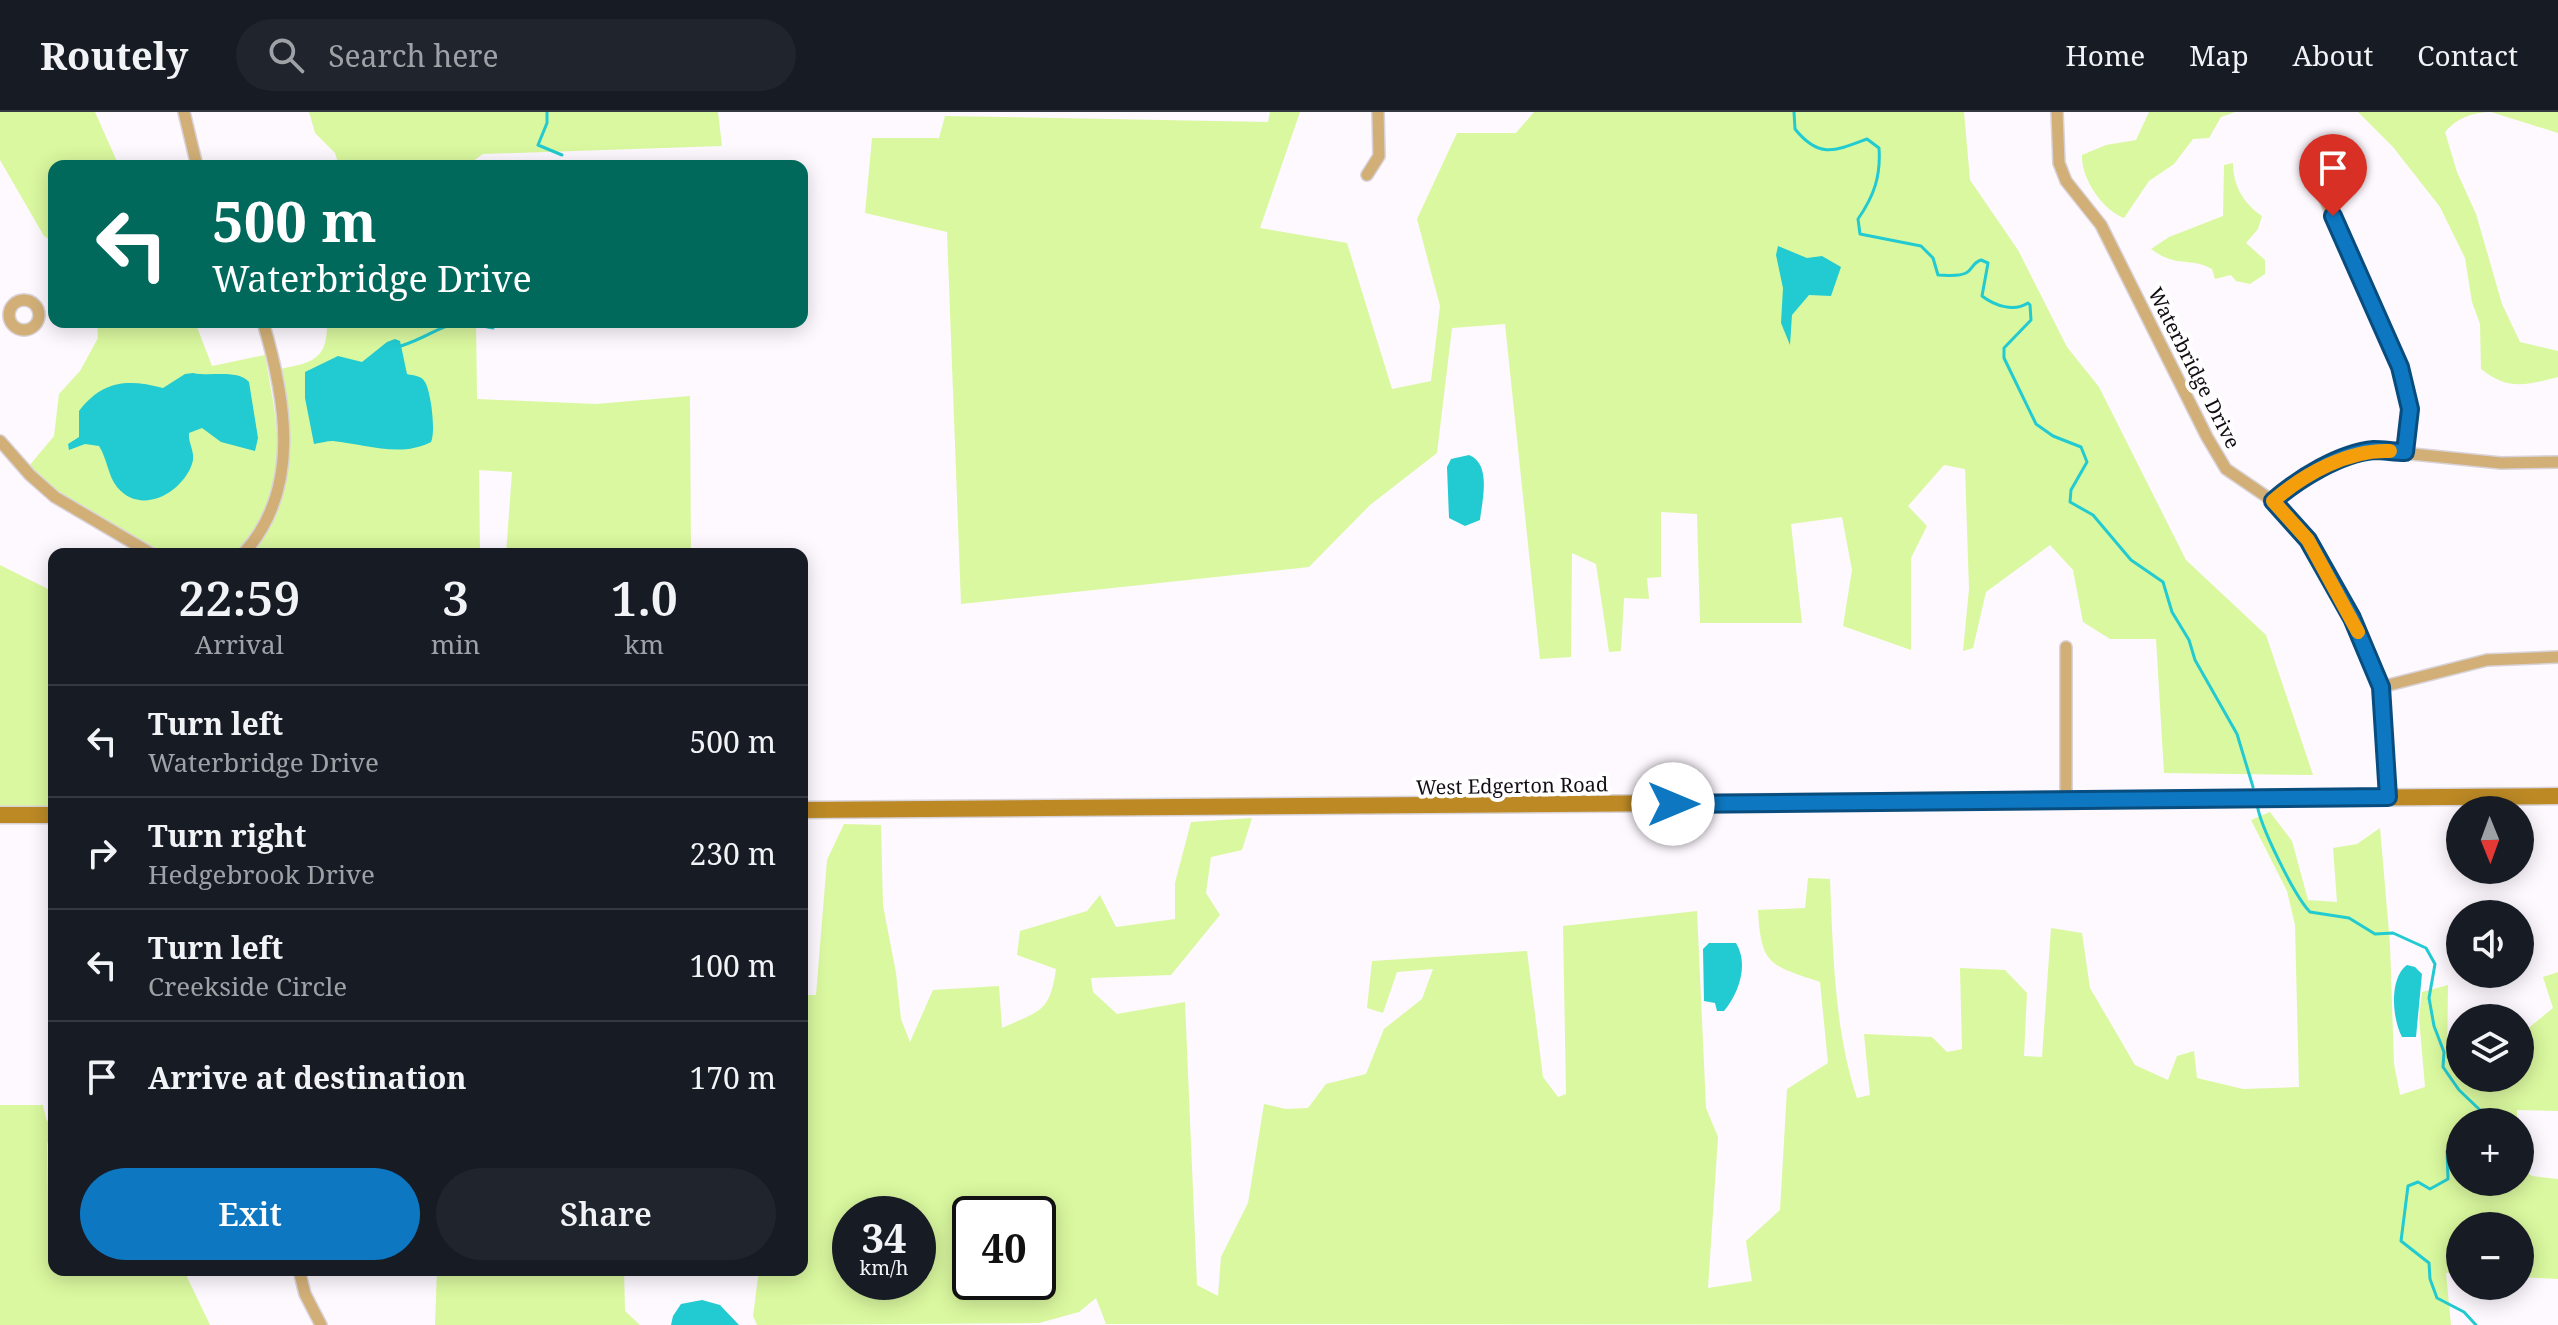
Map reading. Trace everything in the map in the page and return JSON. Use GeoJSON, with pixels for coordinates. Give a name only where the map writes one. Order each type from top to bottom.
{"type":"FeatureCollection","features":[{"type":"Feature","properties":{"kind":"street"},"geometry":{"type":"LineString","coordinates":[[184,112],[196,160]]}},
{"type":"Feature","properties":{"kind":"street"},"geometry":{"type":"LineString","coordinates":[[1367,175],[1379,156],[1378,112]]}},
{"type":"Feature","properties":{"kind":"street","name":"Waterbridge Drive"},"geometry":{"type":"LineString","coordinates":[[2057,112],[2058,151],[2066,181],[2101,225],[2207,437],[2226,469],[2273,501],[2308,540],[2352,618],[2381,687],[2388,797]]}},
{"type":"Feature","properties":{"kind":"street"},"geometry":{"type":"LineString","coordinates":[[2320,188],[2400,367],[2410,409],[2405,452]]}},
{"type":"Feature","properties":{"kind":"street"},"geometry":{"type":"LineString","coordinates":[[247,548],[266,523],[283,471],[282,415],[264,328]]}},
{"type":"Feature","properties":{"kind":"street"},"geometry":{"type":"LineString","coordinates":[[0,441],[4,455],[67,505],[142,548]]}},
{"type":"Feature","properties":{"kind":"street"},"geometry":{"type":"LineString","coordinates":[[2273,501],[2290,487],[2344,458],[2372,450],[2465,461],[2558,462]]}},
{"type":"Feature","properties":{"kind":"street"},"geometry":{"type":"LineString","coordinates":[[2066,647],[2066,800]]}},
{"type":"Feature","properties":{"kind":"street"},"geometry":{"type":"LineString","coordinates":[[2381,687],[2487,660],[2558,657]]}},
{"type":"Feature","properties":{"kind":"street","name":"West Edgerton Road"},"geometry":{"type":"LineString","coordinates":[[808,810],[2558,796]]}},
{"type":"Feature","properties":{"kind":"street"},"geometry":{"type":"LineString","coordinates":[[0,815],[48,815]]}},
{"type":"Feature","properties":{"kind":"street"},"geometry":{"type":"LineString","coordinates":[[300,1276],[305,1294],[321,1325]]}},
{"type":"Feature","properties":{"kind":"green space"},"geometry":{"type":"Polygon","coordinates":[[[0,112],[95,112],[116,160],[48,160],[48,239],[0,160],[0,112]]]}},
{"type":"Feature","properties":{"kind":"green space"},"geometry":{"type":"Polygon","coordinates":[[[309,112],[718,112],[722,146],[483,154],[474,160],[337,160],[335,153],[315,133],[309,112]]]}},
{"type":"Feature","properties":{"kind":"green space"},"geometry":{"type":"Polygon","coordinates":[[[1270,112],[1300,112],[1260,228],[1347,243],[1392,389],[1431,381],[1440,306],[1417,219],[1457,133],[1516,133],[1534,112],[1964,112],[1970,180],[2018,250],[2067,347],[2099,387],[2186,560],[2266,635],[2313,775],[2164,773],[2156,639],[2110,639],[2083,622],[2073,570],[2050,545],[1986,592],[1973,648],[1963,651],[1969,589],[1965,469],[1944,465],[1908,506],[1927,526],[1911,558],[1911,650],[1843,626],[1852,570],[1842,517],[1791,524],[1802,623],[1700,623],[1697,514],[1661,512],[1661,577],[1647,578],[1649,599],[1624,598],[1621,651],[1609,652],[1596,564],[1572,553],[1571,657],[1540,659],[1505,324],[1452,328],[1437,453],[1370,505],[1309,567],[961,604],[947,232],[865,213],[872,138],[939,138],[945,116],[1268,122],[1270,112]]]}},
{"type":"Feature","properties":{"kind":"green space"},"geometry":{"type":"Polygon","coordinates":[[[2149,112],[2235,112],[2221,117],[2209,138],[2193,139],[2174,164],[2149,181],[2124,218],[2108,208],[2094,192],[2085,173],[2082,155],[2106,145],[2136,140],[2149,112]]]}},
{"type":"Feature","properties":{"kind":"green space"},"geometry":{"type":"Polygon","coordinates":[[[2358,112],[2490,112],[2465,117],[2445,132],[2457,172],[2476,214],[2502,304],[2520,342],[2558,351],[2558,377],[2518,384],[2500,381],[2481,369],[2480,324],[2472,302],[2465,258],[2440,207],[2393,147],[2358,112]]]}},
{"type":"Feature","properties":{"kind":"green space"},"geometry":{"type":"Polygon","coordinates":[[[2491,112],[2558,112],[2558,133],[2491,112]]]}},
{"type":"Feature","properties":{"kind":"green space"},"geometry":{"type":"Polygon","coordinates":[[[2233,163],[2240,193],[2262,216],[2258,229],[2246,243],[2265,260],[2265,274],[2250,284],[2236,281],[2231,275],[2215,279],[2212,269],[2204,265],[2169,259],[2151,249],[2169,237],[2223,216],[2224,165],[2233,163]]]}},
{"type":"Feature","properties":{"kind":"green space"},"geometry":{"type":"Polygon","coordinates":[[[97,328],[197,328],[212,366],[265,355],[277,436],[274,482],[267,505],[240,548],[151,548],[89,513],[55,490],[29,466],[54,436],[59,394],[80,371],[98,338],[97,328]]]}},
{"type":"Feature","properties":{"kind":"green space"},"geometry":{"type":"Polygon","coordinates":[[[327,328],[476,328],[477,399],[596,404],[690,396],[691,548],[506,548],[512,472],[479,470],[480,548],[253,548],[277,510],[288,466],[289,443],[280,369],[316,357],[325,344],[327,328]]]}},
{"type":"Feature","properties":{"kind":"green space"},"geometry":{"type":"Polygon","coordinates":[[[0,565],[48,589],[48,811],[0,811],[0,565]]]}},
{"type":"Feature","properties":{"kind":"green space"},"geometry":{"type":"Polygon","coordinates":[[[2270,812],[2292,841],[2308,900],[2337,902],[2333,848],[2357,844],[2380,828],[2390,944],[2394,1064],[2400,1095],[2425,1087],[2419,1018],[2422,992],[2446,986],[2446,1092],[2534,1092],[2534,1024],[2553,1008],[2543,977],[2558,972],[2558,1111],[2446,1108],[2446,1196],[2534,1196],[2534,1176],[2558,1179],[2558,1279],[2534,1278],[2534,1212],[2446,1212],[2446,1300],[2449,1300],[2451,1325],[1106,1324],[1096,1298],[1079,1312],[1039,1323],[757,1325],[753,1316],[758,1276],[808,1276],[808,995],[816,995],[827,860],[844,824],[881,825],[883,905],[901,1019],[910,1042],[933,990],[999,986],[1002,1028],[1041,1009],[1050,994],[1056,969],[1017,955],[1020,931],[1087,911],[1100,895],[1116,927],[1175,919],[1175,883],[1191,822],[1252,818],[1242,850],[1211,857],[1206,893],[1220,915],[1171,975],[1091,978],[1093,992],[1117,1014],[1185,1002],[1197,1285],[1218,1296],[1221,1257],[1248,1203],[1264,1104],[1286,1109],[1308,1108],[1326,1084],[1366,1074],[1384,1029],[1422,999],[1433,969],[1397,972],[1383,1013],[1367,1008],[1372,961],[1527,951],[1543,1077],[1558,1097],[1566,1094],[1563,926],[1697,911],[1706,1108],[1718,1137],[1708,1288],[1752,1281],[1746,1241],[1780,1210],[1787,1089],[1828,1063],[1820,982],[1771,961],[1759,928],[1758,910],[1805,908],[1808,878],[1830,879],[1839,1017],[1857,1098],[1870,1095],[1864,1034],[1932,1037],[1947,1052],[1962,1049],[1960,968],[2005,970],[2027,993],[2024,1056],[2042,1057],[2051,928],[2082,933],[2090,988],[2135,1065],[2168,1080],[2177,1056],[2194,1051],[2197,1078],[2243,1089],[2299,1087],[2295,925],[2287,891],[2251,820],[2270,812]]]}},
{"type":"Feature","properties":{"kind":"green space"},"geometry":{"type":"Polygon","coordinates":[[[0,1105],[43,1105],[48,1122],[48,1276],[187,1276],[210,1325],[0,1325],[0,1105]]]}},
{"type":"Feature","properties":{"kind":"green space"},"geometry":{"type":"Polygon","coordinates":[[[437,1276],[624,1276],[625,1311],[640,1325],[435,1325],[437,1276]]]}},
{"type":"Feature","properties":{"kind":"water"},"geometry":{"type":"Polygon","coordinates":[[[1778,246],[1807,258],[1822,256],[1841,267],[1831,296],[1809,295],[1792,315],[1790,345],[1781,323],[1783,288],[1776,255],[1778,246]]]}},
{"type":"Feature","properties":{"kind":"water"},"geometry":{"type":"Polygon","coordinates":[[[395,339],[400,341],[407,374],[421,378],[427,387],[433,421],[431,442],[395,450],[333,441],[314,444],[305,398],[305,372],[338,356],[362,362],[395,339]]]}},
{"type":"Feature","properties":{"kind":"water"},"geometry":{"type":"Polygon","coordinates":[[[185,374],[230,374],[249,382],[258,438],[255,451],[221,442],[202,428],[189,433],[193,460],[187,475],[170,492],[160,497],[137,500],[117,487],[99,446],[85,444],[69,450],[68,444],[79,437],[79,411],[97,393],[127,383],[163,388],[185,374]]]}},
{"type":"Feature","properties":{"kind":"water"},"geometry":{"type":"Polygon","coordinates":[[[1469,455],[1481,466],[1483,493],[1480,520],[1465,526],[1449,518],[1447,467],[1451,459],[1469,455]]]}},
{"type":"Feature","properties":{"kind":"water"},"geometry":{"type":"Polygon","coordinates":[[[1709,943],[1736,943],[1742,960],[1734,996],[1724,1011],[1717,1011],[1715,1003],[1704,1001],[1703,949],[1709,943]]]}},
{"type":"Feature","properties":{"kind":"water"},"geometry":{"type":"Polygon","coordinates":[[[2407,965],[2415,967],[2422,974],[2416,1037],[2402,1037],[2394,1009],[2397,979],[2407,965]]]}},
{"type":"Feature","properties":{"kind":"water"},"geometry":{"type":"Polygon","coordinates":[[[702,1300],[720,1305],[739,1325],[671,1325],[681,1304],[702,1300]]]}},
{"type":"Feature","properties":{"kind":"waterway"},"geometry":{"type":"LineString","coordinates":[[547,112],[547,123],[538,145],[562,155]]}},
{"type":"Feature","properties":{"kind":"waterway"},"geometry":{"type":"LineString","coordinates":[[1794,112],[1795,129],[1820,149],[1846,147],[1867,139],[1879,148],[1875,185],[1858,219],[1860,234],[1921,246],[1933,258],[1938,275],[1963,274],[1981,260],[1988,263],[1982,296],[2005,307],[2030,305],[2031,320],[2004,348],[2004,358],[2036,424],[2053,436],[2081,447],[2087,462],[2071,490],[2070,502],[2093,515],[2131,560],[2163,582],[2172,612],[2189,640],[2195,660],[2237,734],[2253,787]]}},
{"type":"Feature","properties":{"kind":"waterway"},"geometry":{"type":"LineString","coordinates":[[401,346],[442,328]]}},
{"type":"Feature","properties":{"kind":"waterway"},"geometry":{"type":"LineString","coordinates":[[2257,804],[2279,860],[2310,912],[2349,918],[2375,934],[2393,933],[2426,948],[2435,964],[2429,998],[2434,1026],[2444,1052],[2443,1067],[2459,1090],[2478,1108]]}},
{"type":"Feature","properties":{"kind":"waterway"},"geometry":{"type":"LineString","coordinates":[[2446,1180],[2430,1189],[2418,1182],[2408,1186],[2401,1241],[2429,1263],[2430,1279],[2437,1298],[2464,1312],[2476,1325]]}},
{"type":"Feature","properties":{"kind":"slow traffic"},"geometry":{"type":"LineString","coordinates":[[2358,632],[2308,540],[2273,501],[2290,487],[2344,458],[2372,450],[2390,451]]}},
{"type":"Feature","properties":{"kind":"route"},"geometry":{"type":"LineString","coordinates":[[1673,804],[2388,797],[2381,687],[2352,618],[2308,540],[2273,501],[2290,487],[2344,458],[2372,450],[2405,452],[2410,409],[2400,367],[2333,216]]}}]}
